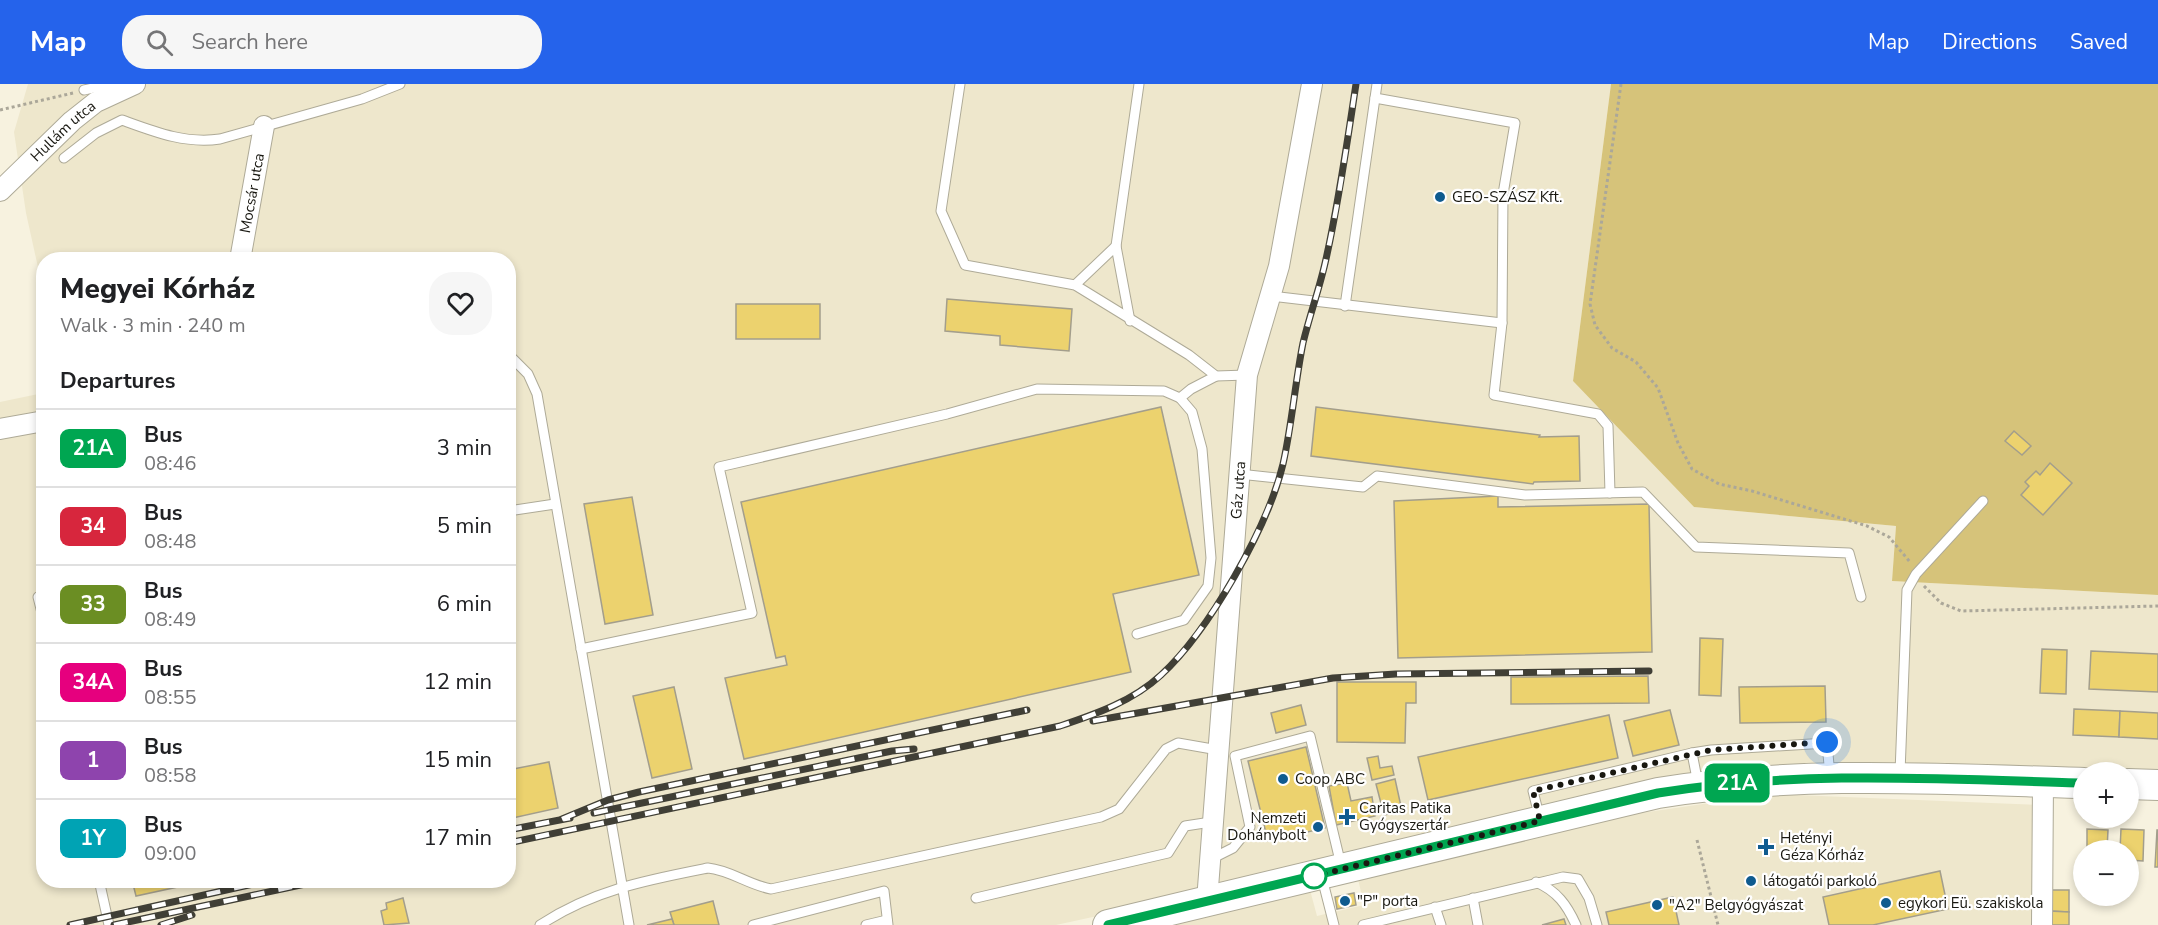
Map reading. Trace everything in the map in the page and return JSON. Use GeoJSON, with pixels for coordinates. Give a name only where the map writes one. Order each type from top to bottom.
{"type":"FeatureCollection","features":[{"type":"Feature","properties":{"kind":"main road"},"geometry":{"type":"LineString","coordinates":[[1108,925],[1658,793],[1788,779],[1900,778],[2073,783]]}},
{"type":"Feature","properties":{"kind":"main road"},"geometry":{"type":"LineString","coordinates":[[2139,784],[2158,785]]}},
{"type":"Feature","properties":{"kind":"street","name":"Hullám utca"},"geometry":{"type":"LineString","coordinates":[[0,191],[72,121],[96,102],[135,84]]}},
{"type":"Feature","properties":{"kind":"street","name":"Gáz utca"},"geometry":{"type":"LineString","coordinates":[[1207,901],[1211,822],[1226,753],[1239,474],[1247,375],[1279,266],[1312,84]]}},
{"type":"Feature","properties":{"kind":"street","name":"Mocsár utca"},"geometry":{"type":"LineString","coordinates":[[241,252],[264,126]]}},
{"type":"Feature","properties":{"kind":"street"},"geometry":{"type":"LineString","coordinates":[[0,429],[36,422]]}},
{"type":"Feature","properties":{"kind":"street"},"geometry":{"type":"LineString","coordinates":[[2042,925],[2043,782]]}},
{"type":"Feature","properties":{"kind":"lane"},"geometry":{"type":"LineString","coordinates":[[84,90],[110,84]]}},
{"type":"Feature","properties":{"kind":"lane"},"geometry":{"type":"LineString","coordinates":[[64,158],[96,133],[122,120],[163,135],[198,142],[220,139],[362,99],[400,84]]}},
{"type":"Feature","properties":{"kind":"lane"},"geometry":{"type":"LineString","coordinates":[[960,84],[942,211],[965,266],[1075,285],[1130,321],[1190,355],[1216,376]]}},
{"type":"Feature","properties":{"kind":"lane"},"geometry":{"type":"LineString","coordinates":[[1130,321],[1116,246],[1138,84]]}},
{"type":"Feature","properties":{"kind":"lane"},"geometry":{"type":"LineString","coordinates":[[1345,306],[1377,84]]}},
{"type":"Feature","properties":{"kind":"lane"},"geometry":{"type":"LineString","coordinates":[[1375,98],[1515,123],[1503,194],[1502,323],[1494,395],[1598,414],[1608,426],[1610,493]]}},
{"type":"Feature","properties":{"kind":"lane"},"geometry":{"type":"LineString","coordinates":[[1075,285],[1116,246]]}},
{"type":"Feature","properties":{"kind":"lane"},"geometry":{"type":"LineString","coordinates":[[1270,296],[1502,323]]}},
{"type":"Feature","properties":{"kind":"lane"},"geometry":{"type":"LineString","coordinates":[[516,362],[528,374],[537,394],[629,925]]}},
{"type":"Feature","properties":{"kind":"lane"},"geometry":{"type":"LineString","coordinates":[[1180,398],[1191,389],[1216,376],[1247,375]]}},
{"type":"Feature","properties":{"kind":"lane"},"geometry":{"type":"LineString","coordinates":[[581,649],[752,613],[719,467],[947,414],[1037,389],[1164,391],[1180,398],[1192,412],[1202,449],[1211,558],[1208,586],[1184,621],[1137,634]]}},
{"type":"Feature","properties":{"kind":"lane"},"geometry":{"type":"LineString","coordinates":[[1239,474],[1363,488],[1377,476],[1525,495],[1643,492],[1696,547],[1849,553],[1861,597]]}},
{"type":"Feature","properties":{"kind":"lane"},"geometry":{"type":"LineString","coordinates":[[1900,778],[1907,590],[1916,574],[1983,501]]}},
{"type":"Feature","properties":{"kind":"lane"},"geometry":{"type":"LineString","coordinates":[[516,510],[555,504]]}},
{"type":"Feature","properties":{"kind":"lane"},"geometry":{"type":"LineString","coordinates":[[540,925],[568,906],[623,885],[708,868],[717,869],[757,887],[771,890],[1101,817],[1119,809],[1166,748],[1178,743],[1226,753],[1310,736],[1331,872],[1334,925]]}},
{"type":"Feature","properties":{"kind":"lane"},"geometry":{"type":"LineString","coordinates":[[1540,821],[1533,791],[1692,753],[1827,742],[1830,779]]}},
{"type":"Feature","properties":{"kind":"lane"},"geometry":{"type":"LineString","coordinates":[[1209,860],[1233,848],[1250,827],[1226,753]]}},
{"type":"Feature","properties":{"kind":"lane"},"geometry":{"type":"LineString","coordinates":[[1692,753],[1699,787]]}},
{"type":"Feature","properties":{"kind":"lane"},"geometry":{"type":"LineString","coordinates":[[976,898],[1168,853],[1185,826],[1211,822]]}},
{"type":"Feature","properties":{"kind":"lane"},"geometry":{"type":"LineString","coordinates":[[1363,925],[1563,877],[1578,879],[1589,898],[1597,925]]}},
{"type":"Feature","properties":{"kind":"lane"},"geometry":{"type":"LineString","coordinates":[[1536,882],[1549,887],[1563,900],[1576,925]]}},
{"type":"Feature","properties":{"kind":"lane"},"geometry":{"type":"LineString","coordinates":[[101,888],[108,925]]}},
{"type":"Feature","properties":{"kind":"lane"},"geometry":{"type":"LineString","coordinates":[[753,925],[884,891],[887,922],[866,925]]}},
{"type":"Feature","properties":{"kind":"lane"},"geometry":{"type":"LineString","coordinates":[[1473,898],[1478,925]]}},
{"type":"Feature","properties":{"kind":"lane"},"geometry":{"type":"LineString","coordinates":[[1435,907],[1441,925]]}},
{"type":"Feature","properties":{"kind":"path"},"geometry":{"type":"LineString","coordinates":[[1621,84],[1590,304],[1596,325],[1612,348],[1636,362],[1658,388],[1678,443],[1692,469],[1719,484],[1752,491],[1868,526],[1889,537],[1906,556],[1925,589],[1941,603],[1961,611],[2158,606]]}},
{"type":"Feature","properties":{"kind":"path"},"geometry":{"type":"LineString","coordinates":[[0,110],[84,90]]}},
{"type":"Feature","properties":{"kind":"path"},"geometry":{"type":"LineString","coordinates":[[1697,840],[1718,925]]}},
{"type":"Feature","properties":{"kind":"shaded area"},"geometry":{"type":"Polygon","coordinates":[[[28,84],[1611,84],[1573,381],[1694,507],[1896,526],[1892,581],[2158,595],[2158,780],[2139,775],[2139,762],[2073,762],[2073,771],[1786,766],[1056,925],[0,925],[0,402],[36,394],[36,888],[516,888],[516,252],[36,252],[36,258],[26,213],[14,132],[28,84]]]}},
{"type":"Feature","properties":{"kind":"shaded area"},"geometry":{"type":"Polygon","coordinates":[[[1611,84],[2158,84],[2158,595],[1892,581],[1896,526],[1694,507],[1573,381],[1611,84]]]}},
{"type":"Feature","properties":{"kind":"shaded area","name":"Hetényi Géza Kórház"},"geometry":{"type":"Polygon","coordinates":[[[1772,794],[2038,805],[2035,925],[1161,925],[1310,890],[1317,916],[1364,905],[1358,879],[1634,814],[1772,794]]]}},
{"type":"Feature","properties":{"kind":"building"},"geometry":{"type":"Polygon","coordinates":[[[947,299],[1072,309],[1069,351],[1000,345],[1000,336],[945,331],[947,299]]]}},
{"type":"Feature","properties":{"kind":"building"},"geometry":{"type":"Polygon","coordinates":[[[736,304],[820,304],[820,339],[736,339],[736,304]]]}},
{"type":"Feature","properties":{"kind":"building"},"geometry":{"type":"Polygon","coordinates":[[[1161,407],[1199,575],[1113,594],[1131,672],[744,759],[725,678],[787,665],[785,656],[776,658],[741,502],[1161,407]]]}},
{"type":"Feature","properties":{"kind":"building"},"geometry":{"type":"Polygon","coordinates":[[[1316,407],[1540,435],[1539,437],[1579,436],[1580,481],[1534,482],[1533,484],[1311,456],[1316,407]]]}},
{"type":"Feature","properties":{"kind":"building"},"geometry":{"type":"Polygon","coordinates":[[[2014,431],[2031,446],[2022,455],[2005,441],[2014,431]]]}},
{"type":"Feature","properties":{"kind":"building"},"geometry":{"type":"Polygon","coordinates":[[[2050,463],[2072,483],[2043,515],[2021,495],[2029,486],[2025,482],[2036,471],[2040,475],[2050,463]]]}},
{"type":"Feature","properties":{"kind":"building"},"geometry":{"type":"Polygon","coordinates":[[[1498,496],[1498,507],[1649,504],[1652,652],[1398,658],[1394,501],[1498,496]]]}},
{"type":"Feature","properties":{"kind":"building"},"geometry":{"type":"Polygon","coordinates":[[[632,497],[653,615],[605,624],[584,504],[632,497]]]}},
{"type":"Feature","properties":{"kind":"building"},"geometry":{"type":"Polygon","coordinates":[[[1700,638],[1723,639],[1721,696],[1699,695],[1700,638]]]}},
{"type":"Feature","properties":{"kind":"building"},"geometry":{"type":"Polygon","coordinates":[[[2042,649],[2067,650],[2066,694],[2040,693],[2042,649]]]}},
{"type":"Feature","properties":{"kind":"building"},"geometry":{"type":"Polygon","coordinates":[[[2091,651],[2158,654],[2158,692],[2089,689],[2091,651]]]}},
{"type":"Feature","properties":{"kind":"building"},"geometry":{"type":"Polygon","coordinates":[[[1648,676],[1649,703],[1511,704],[1511,677],[1648,676]]]}},
{"type":"Feature","properties":{"kind":"building"},"geometry":{"type":"Polygon","coordinates":[[[1337,682],[1416,682],[1416,703],[1406,703],[1405,743],[1337,742],[1337,682]]]}},
{"type":"Feature","properties":{"kind":"building"},"geometry":{"type":"Polygon","coordinates":[[[1825,686],[1826,722],[1740,723],[1739,687],[1825,686]]]}},
{"type":"Feature","properties":{"kind":"building"},"geometry":{"type":"Polygon","coordinates":[[[674,687],[692,769],[652,778],[633,696],[674,687]]]}},
{"type":"Feature","properties":{"kind":"building"},"geometry":{"type":"Polygon","coordinates":[[[1301,705],[1306,725],[1276,733],[1271,713],[1301,705]]]}},
{"type":"Feature","properties":{"kind":"building"},"geometry":{"type":"Polygon","coordinates":[[[2074,709],[2120,711],[2119,737],[2073,735],[2074,709]]]}},
{"type":"Feature","properties":{"kind":"building"},"geometry":{"type":"Polygon","coordinates":[[[1670,710],[1679,745],[1633,756],[1624,721],[1670,710]]]}},
{"type":"Feature","properties":{"kind":"building"},"geometry":{"type":"Polygon","coordinates":[[[2120,711],[2158,713],[2158,739],[2119,737],[2120,711]]]}},
{"type":"Feature","properties":{"kind":"building"},"geometry":{"type":"Polygon","coordinates":[[[1609,715],[1618,758],[1428,800],[1418,757],[1609,715]]]}},
{"type":"Feature","properties":{"kind":"building","name":"Coop ABC"},"geometry":{"type":"Polygon","coordinates":[[[1306,747],[1325,828],[1268,841],[1248,761],[1306,747]]]}},
{"type":"Feature","properties":{"kind":"building"},"geometry":{"type":"Polygon","coordinates":[[[1378,756],[1380,768],[1392,766],[1394,775],[1372,780],[1367,758],[1378,756]]]}},
{"type":"Feature","properties":{"kind":"building"},"geometry":{"type":"Polygon","coordinates":[[[549,762],[558,808],[516,817],[516,768],[549,762]]]}},
{"type":"Feature","properties":{"kind":"building"},"geometry":{"type":"Polygon","coordinates":[[[1395,779],[1402,811],[1384,815],[1376,784],[1395,779]]]}},
{"type":"Feature","properties":{"kind":"building"},"geometry":{"type":"Polygon","coordinates":[[[1347,783],[1351,801],[1372,797],[1375,816],[1336,825],[1329,786],[1347,783]]]}},
{"type":"Feature","properties":{"kind":"building"},"geometry":{"type":"Polygon","coordinates":[[[2087,829],[2108,830],[2108,840],[2087,840],[2087,829]]]}},
{"type":"Feature","properties":{"kind":"building"},"geometry":{"type":"Polygon","coordinates":[[[2121,829],[2144,830],[2143,861],[2139,861],[2139,840],[2120,840],[2121,829]]]}},
{"type":"Feature","properties":{"kind":"building"},"geometry":{"type":"Polygon","coordinates":[[[2157,830],[2158,867],[2155,867],[2157,830]]]}},
{"type":"Feature","properties":{"kind":"building","name":"egykori Eü. szakiskola"},"geometry":{"type":"Polygon","coordinates":[[[1940,871],[1948,909],[1873,925],[1829,925],[1823,897],[1940,871]]]}},
{"type":"Feature","properties":{"kind":"building"},"geometry":{"type":"Polygon","coordinates":[[[134,888],[173,888],[136,896],[134,888]]]}},
{"type":"Feature","properties":{"kind":"building"},"geometry":{"type":"Polygon","coordinates":[[[2050,890],[2069,890],[2069,912],[2049,911],[2050,890]]]}},
{"type":"Feature","properties":{"kind":"building","name":"\"P\" porta"},"geometry":{"type":"Polygon","coordinates":[[[1354,893],[1356,905],[1337,909],[1335,897],[1354,893]]]}},
{"type":"Feature","properties":{"kind":"building","name":"\"A2\" Belgyógyászat"},"geometry":{"type":"Polygon","coordinates":[[[1673,897],[1679,925],[1609,925],[1606,912],[1673,897]]]}},
{"type":"Feature","properties":{"kind":"building"},"geometry":{"type":"Polygon","coordinates":[[[403,898],[409,923],[384,925],[381,911],[387,909],[386,903],[403,898]]]}},
{"type":"Feature","properties":{"kind":"building"},"geometry":{"type":"Polygon","coordinates":[[[713,901],[719,925],[674,925],[670,912],[713,901]]]}},
{"type":"Feature","properties":{"kind":"building"},"geometry":{"type":"Polygon","coordinates":[[[2049,911],[2069,912],[2069,925],[2049,925],[2049,911]]]}},
{"type":"Feature","properties":{"kind":"building"},"geometry":{"type":"Polygon","coordinates":[[[672,919],[674,925],[647,925],[672,919]]]}},
{"type":"Feature","properties":{"kind":"building"},"geometry":{"type":"Polygon","coordinates":[[[1564,919],[1566,925],[1542,925],[1564,919]]]}},
{"type":"Feature","properties":{"kind":"railway"},"geometry":{"type":"LineString","coordinates":[[516,841],[1060,726],[1126,699],[1161,675],[1179,656],[1217,606],[1250,547],[1275,489],[1286,449],[1303,343],[1331,237],[1356,84]]}},
{"type":"Feature","properties":{"kind":"railway"},"geometry":{"type":"LineString","coordinates":[[1093,721],[1333,678],[1396,674],[1649,671]]}},
{"type":"Feature","properties":{"kind":"railway"},"geometry":{"type":"LineString","coordinates":[[562,819],[608,800],[639,792],[1027,710]]}},
{"type":"Feature","properties":{"kind":"railway"},"geometry":{"type":"LineString","coordinates":[[594,813],[892,751],[914,749]]}},
{"type":"Feature","properties":{"kind":"railway"},"geometry":{"type":"LineString","coordinates":[[516,828],[570,818]]}},
{"type":"Feature","properties":{"kind":"railway"},"geometry":{"type":"LineString","coordinates":[[70,925],[235,888]]}},
{"type":"Feature","properties":{"kind":"railway"},"geometry":{"type":"LineString","coordinates":[[114,925],[287,888]]}},
{"type":"Feature","properties":{"kind":"railway"},"geometry":{"type":"LineString","coordinates":[[161,925],[192,915]]}},
{"type":"Feature","properties":{"kind":"bus line","name":"21A"},"geometry":{"type":"LineString","coordinates":[[1108,925],[1658,793],[1697,787],[1788,779],[1900,778],[2073,783]]}},
{"type":"Feature","properties":{"kind":"place","name":"GEO-SZÁSZ Kft."},"geometry":{"type":"Point","coordinates":[1440,197]}},
{"type":"Feature","properties":{"kind":"place","name":"Coop ABC"},"geometry":{"type":"Point","coordinates":[1283,779]}},
{"type":"Feature","properties":{"kind":"place","name":"Caritas Patika Gyógyszertár"},"geometry":{"type":"Point","coordinates":[1347,817]}},
{"type":"Feature","properties":{"kind":"place","name":"Nemzeti Dohánybolt"},"geometry":{"type":"Point","coordinates":[1318,827]}},
{"type":"Feature","properties":{"kind":"place","name":"Hetényi Géza Kórház"},"geometry":{"type":"Point","coordinates":[1766,847]}},
{"type":"Feature","properties":{"kind":"place","name":"látogatói parkoló"},"geometry":{"type":"Point","coordinates":[1751,881]}},
{"type":"Feature","properties":{"kind":"place","name":"\"P\" porta"},"geometry":{"type":"Point","coordinates":[1345,901]}},
{"type":"Feature","properties":{"kind":"place","name":"egykori Eü. szakiskola"},"geometry":{"type":"Point","coordinates":[1886,903]}},
{"type":"Feature","properties":{"kind":"place","name":"\"A2\" Belgyógyászat"},"geometry":{"type":"Point","coordinates":[1657,905]}},
{"type":"Feature","properties":{"kind":"route"},"geometry":{"type":"LineString","coordinates":[[1314,876],[1540,821],[1533,791],[1692,753],[1827,742]]}}]}
